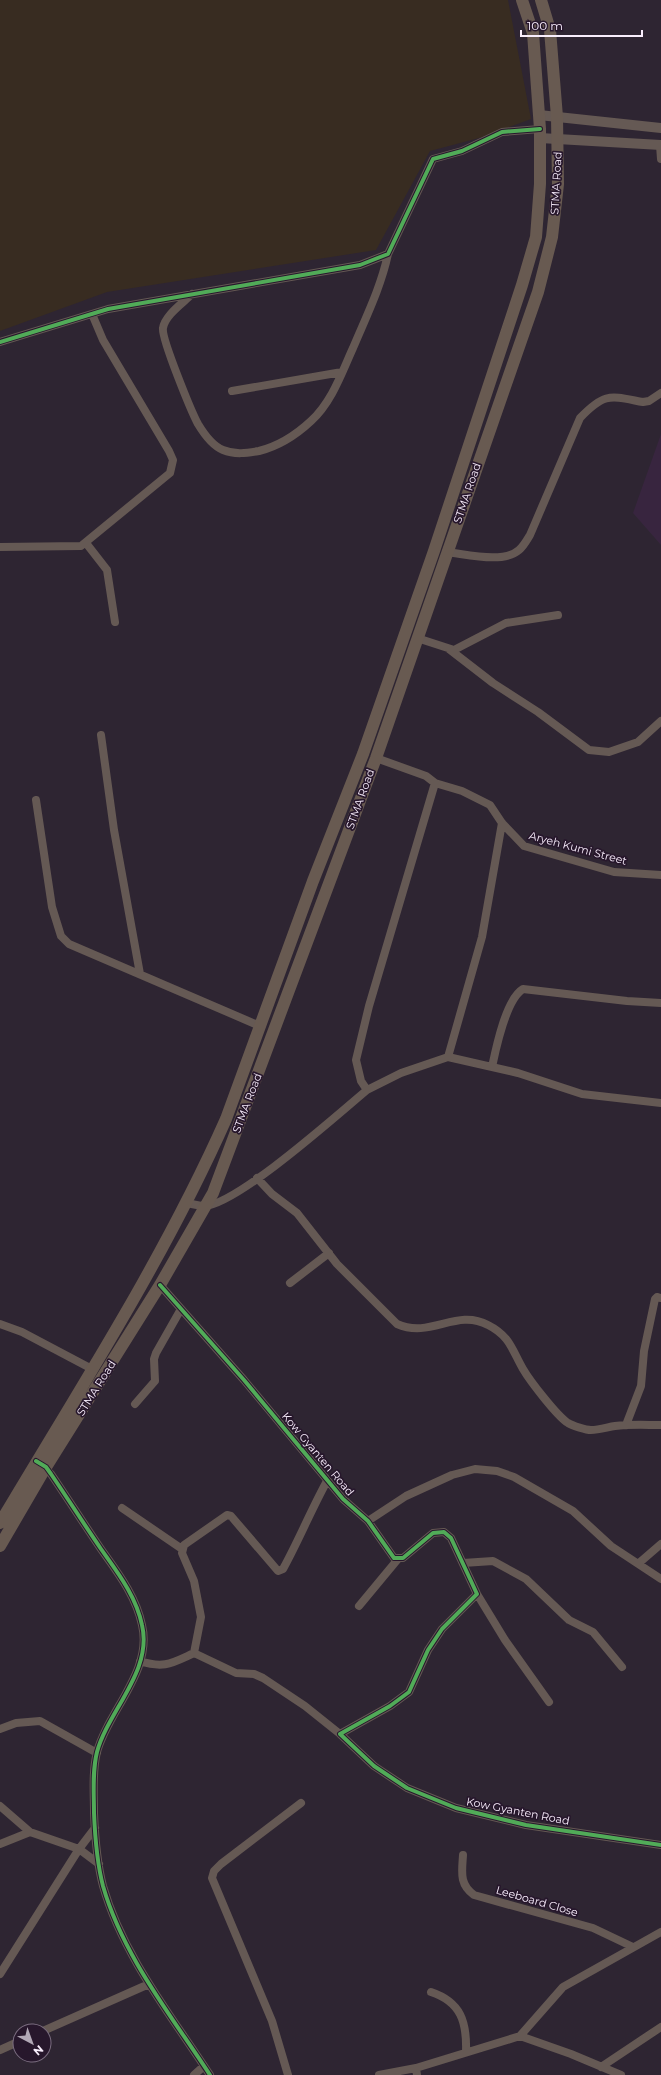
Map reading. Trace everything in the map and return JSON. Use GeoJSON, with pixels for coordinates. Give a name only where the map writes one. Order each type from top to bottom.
{"type":"FeatureCollection","features":[{"type":"Feature","properties":{"kind":"main road","name":"STMA Road"},"geometry":{"type":"LineString","coordinates":[[0,1546],[41,1464],[92,1369],[149,1274],[187,1203],[226,1119],[363,754],[434,550],[522,285],[536,237],[540,184],[539,115],[533,33],[522,0]]}},
{"type":"Feature","properties":{"kind":"main road","name":"STMA Road"},"geometry":{"type":"LineString","coordinates":[[0,1523],[160,1285],[213,1193],[376,758],[446,552],[538,292],[552,237],[558,184],[557,117],[550,30],[541,0]]}},
{"type":"Feature","properties":{"kind":"street"},"geometry":{"type":"LineString","coordinates":[[539,115],[660,128],[661,159]]}},
{"type":"Feature","properties":{"kind":"street"},"geometry":{"type":"LineString","coordinates":[[193,294],[166,319],[163,334],[192,412],[203,431],[211,441],[222,450],[244,454],[267,449],[282,443],[312,420],[333,392],[384,273],[388,254],[432,159],[462,151],[502,132],[540,134],[558,139],[661,145]]}},
{"type":"Feature","properties":{"kind":"street"},"geometry":{"type":"LineString","coordinates":[[0,342],[92,314],[193,294],[360,265],[388,254]]}},
{"type":"Feature","properties":{"kind":"street"},"geometry":{"type":"LineString","coordinates":[[0,547],[72,548],[86,543],[95,533],[170,473],[173,460],[166,445],[111,354],[92,314]]}},
{"type":"Feature","properties":{"kind":"street"},"geometry":{"type":"LineString","coordinates":[[232,391],[342,372]]}},
{"type":"Feature","properties":{"kind":"street"},"geometry":{"type":"LineString","coordinates":[[446,552],[496,558],[510,556],[519,550],[530,536],[580,418],[593,405],[604,399],[611,397],[643,402],[649,401],[661,393]]}},
{"type":"Feature","properties":{"kind":"street"},"geometry":{"type":"LineString","coordinates":[[86,543],[107,570],[115,622]]}},
{"type":"Feature","properties":{"kind":"street"},"geometry":{"type":"LineString","coordinates":[[417,638],[454,650],[506,623],[558,615]]}},
{"type":"Feature","properties":{"kind":"street"},"geometry":{"type":"LineString","coordinates":[[449,649],[493,683],[538,712],[589,750],[608,752],[638,742],[661,721]]}},
{"type":"Feature","properties":{"kind":"street"},"geometry":{"type":"LineString","coordinates":[[100,735],[114,830],[140,974]]}},
{"type":"Feature","properties":{"kind":"street","name":"Aryeh Kumi Street"},"geometry":{"type":"LineString","coordinates":[[376,758],[426,776],[435,783],[462,791],[490,805],[502,823],[520,843],[529,848],[614,872],[661,874]]}},
{"type":"Feature","properties":{"kind":"street"},"geometry":{"type":"LineString","coordinates":[[367,1090],[361,1081],[356,1060],[369,1006],[435,783]]}},
{"type":"Feature","properties":{"kind":"street"},"geometry":{"type":"LineString","coordinates":[[36,800],[52,907],[61,936],[69,944],[260,1026]]}},
{"type":"Feature","properties":{"kind":"street"},"geometry":{"type":"LineString","coordinates":[[448,1057],[482,937],[502,823]]}},
{"type":"Feature","properties":{"kind":"street"},"geometry":{"type":"LineString","coordinates":[[492,1067],[515,996],[523,988],[627,1001],[661,1003]]}},
{"type":"Feature","properties":{"kind":"street"},"geometry":{"type":"LineString","coordinates":[[187,1203],[205,1206],[232,1196],[257,1178],[367,1090],[401,1073],[448,1057],[524,1075],[582,1094],[661,1103]]}},
{"type":"Feature","properties":{"kind":"street"},"geometry":{"type":"LineString","coordinates":[[257,1178],[272,1194],[296,1213],[329,1252],[337,1264],[397,1324],[404,1327],[427,1329],[454,1320],[476,1320],[488,1325],[506,1337],[524,1371],[557,1412],[568,1423],[591,1430],[626,1425],[661,1425]]}},
{"type":"Feature","properties":{"kind":"street"},"geometry":{"type":"LineString","coordinates":[[290,1283],[329,1252]]}},
{"type":"Feature","properties":{"kind":"street","name":"Kow Gyanten Road"},"geometry":{"type":"LineString","coordinates":[[160,1285],[244,1380],[343,1500],[368,1522],[394,1558],[398,1559]]}},
{"type":"Feature","properties":{"kind":"street"},"geometry":{"type":"LineString","coordinates":[[626,1425],[641,1386],[644,1351],[655,1299],[661,1298]]}},
{"type":"Feature","properties":{"kind":"street"},"geometry":{"type":"LineString","coordinates":[[135,1404],[156,1381],[154,1359],[156,1353],[181,1309]]}},
{"type":"Feature","properties":{"kind":"street"},"geometry":{"type":"LineString","coordinates":[[0,1324],[22,1332],[92,1369]]}},
{"type":"Feature","properties":{"kind":"street"},"geometry":{"type":"LineString","coordinates":[[41,1464],[134,1598],[143,1626],[144,1642],[140,1661],[133,1678],[107,1727],[97,1753],[93,1783],[95,1828],[99,1864],[103,1886],[120,1932],[149,1984],[210,2075]]}},
{"type":"Feature","properties":{"kind":"street"},"geometry":{"type":"LineString","coordinates":[[368,1522],[406,1496],[452,1475],[476,1468],[498,1471],[514,1477],[573,1511],[611,1546],[639,1563],[661,1579]]}},
{"type":"Feature","properties":{"kind":"street"},"geometry":{"type":"LineString","coordinates":[[140,1661],[154,1666],[172,1664],[194,1652],[201,1617],[194,1582],[182,1553],[184,1545],[228,1515],[231,1516],[278,1571],[283,1569],[327,1481]]}},
{"type":"Feature","properties":{"kind":"street"},"geometry":{"type":"LineString","coordinates":[[122,1508],[182,1549]]}},
{"type":"Feature","properties":{"kind":"street"},"geometry":{"type":"LineString","coordinates":[[359,1606],[398,1559],[403,1558],[433,1534],[444,1532],[451,1538],[477,1594],[505,1640],[549,1702]]}},
{"type":"Feature","properties":{"kind":"street"},"geometry":{"type":"LineString","coordinates":[[639,1563],[661,1544]]}},
{"type":"Feature","properties":{"kind":"street"},"geometry":{"type":"LineString","coordinates":[[463,1563],[493,1561],[526,1580],[569,1620],[593,1632],[622,1667]]}},
{"type":"Feature","properties":{"kind":"street"},"geometry":{"type":"LineString","coordinates":[[340,1734],[390,1706],[409,1692],[428,1650],[442,1629],[477,1594]]}},
{"type":"Feature","properties":{"kind":"street","name":"Kow Gyanten Road"},"geometry":{"type":"LineString","coordinates":[[194,1652],[236,1673],[254,1674],[263,1678],[305,1706],[340,1734],[374,1766],[407,1788],[456,1808],[526,1825],[661,1845]]}},
{"type":"Feature","properties":{"kind":"street"},"geometry":{"type":"LineString","coordinates":[[0,1729],[16,1723],[40,1721],[97,1753]]}},
{"type":"Feature","properties":{"kind":"street"},"geometry":{"type":"LineString","coordinates":[[288,2075],[272,2021],[212,1878],[214,1871],[221,1864],[301,1803]]}},
{"type":"Feature","properties":{"kind":"street"},"geometry":{"type":"LineString","coordinates":[[0,1806],[30,1832],[79,1849],[99,1864]]}},
{"type":"Feature","properties":{"kind":"street"},"geometry":{"type":"LineString","coordinates":[[0,1974],[79,1849],[95,1828]]}},
{"type":"Feature","properties":{"kind":"street"},"geometry":{"type":"LineString","coordinates":[[0,1844],[30,1832]]}},
{"type":"Feature","properties":{"kind":"street","name":"Leeboard Close"},"geometry":{"type":"LineString","coordinates":[[463,1856],[462,1880],[467,1889],[474,1895],[593,1928],[632,1947]]}},
{"type":"Feature","properties":{"kind":"street"},"geometry":{"type":"LineString","coordinates":[[379,2075],[417,2071],[466,2052],[520,2036],[563,1987],[661,1932]]}},
{"type":"Feature","properties":{"kind":"street"},"geometry":{"type":"LineString","coordinates":[[52,2027],[149,1984]]}},
{"type":"Feature","properties":{"kind":"street"},"geometry":{"type":"LineString","coordinates":[[431,1992],[444,1996],[454,2004],[460,2014],[466,2039],[466,2052]]}},
{"type":"Feature","properties":{"kind":"street"},"geometry":{"type":"LineString","coordinates":[[601,2067],[661,2027]]}},
{"type":"Feature","properties":{"kind":"street"},"geometry":{"type":"LineString","coordinates":[[520,2036],[571,2054],[621,2075]]}},
{"type":"Feature","properties":{"kind":"street"},"geometry":{"type":"LineString","coordinates":[[0,2050],[12,2045]]}},
{"type":"Feature","properties":{"kind":"street"},"geometry":{"type":"LineString","coordinates":[[194,2075],[204,2066]]}},
{"type":"Feature","properties":{"kind":"shaded area"},"geometry":{"type":"Polygon","coordinates":[[[0,0],[508,0],[531,119],[479,138],[430,151],[376,250],[107,292],[0,331],[0,0]]]}},
{"type":"Feature","properties":{"kind":"shaded area"},"geometry":{"type":"Polygon","coordinates":[[[661,434],[661,545],[633,513],[661,434]]]}},
{"type":"Feature","properties":{"kind":"cycle path"},"geometry":{"type":"LineString","coordinates":[[0,342],[108,309],[360,265],[388,254],[433,159],[462,151],[502,132],[540,129]]}},
{"type":"Feature","properties":{"kind":"cycle path"},"geometry":{"type":"LineString","coordinates":[[160,1285],[244,1380],[343,1499],[368,1521],[394,1558],[403,1558],[433,1533],[444,1532],[451,1538],[477,1594],[442,1629],[428,1650],[409,1692],[390,1706],[340,1734],[374,1766],[407,1788],[456,1808],[526,1825],[661,1845]]}},
{"type":"Feature","properties":{"kind":"cycle path"},"geometry":{"type":"LineString","coordinates":[[36,1461],[46,1467],[120,1576],[131,1595],[139,1614],[144,1642],[141,1658],[128,1690],[110,1721],[95,1760],[94,1813],[98,1859],[103,1886],[112,1912],[135,1961],[210,2075]]}}]}
